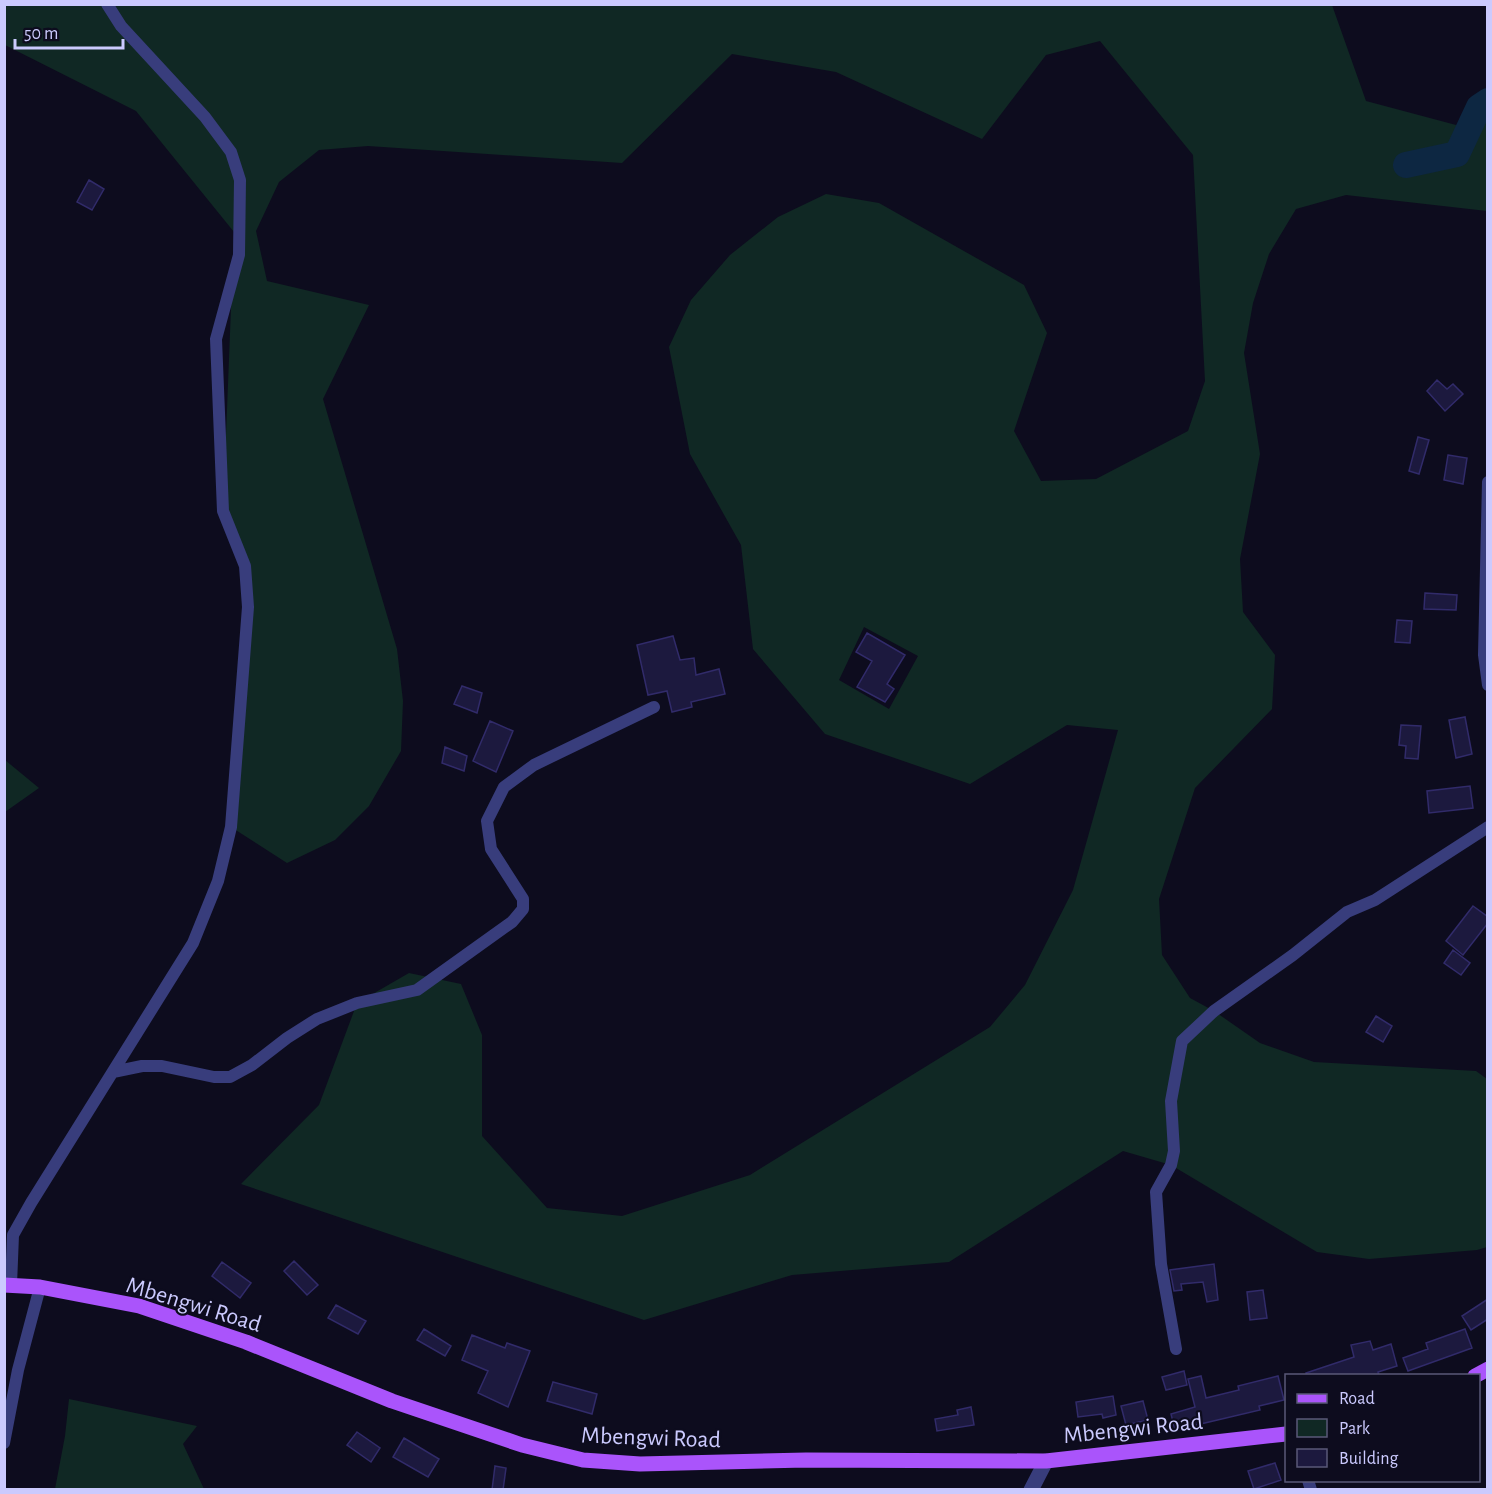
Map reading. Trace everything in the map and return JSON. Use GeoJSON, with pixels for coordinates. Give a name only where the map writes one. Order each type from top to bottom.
{"type":"FeatureCollection","features":[{"type":"Feature","properties":{"kind":"main road","name":"Mbengwi Road"},"geometry":{"type":"LineString","coordinates":[[8,1285],[40,1287],[139,1306],[246,1342],[392,1401],[522,1444],[583,1460],[640,1464],[806,1460],[1046,1461],[1285,1434]]}},
{"type":"Feature","properties":{"kind":"street"},"geometry":{"type":"LineString","coordinates":[[8,1285],[14,1235],[194,944],[218,881],[231,827],[248,607],[245,566],[223,511],[216,339],[239,255],[240,180],[231,152],[205,117],[121,26],[107,4]]}},
{"type":"Feature","properties":{"kind":"street"},"geometry":{"type":"LineString","coordinates":[[1488,482],[1484,655],[1488,685]]}},
{"type":"Feature","properties":{"kind":"street"},"geometry":{"type":"LineString","coordinates":[[113,1072],[142,1066],[162,1066],[214,1077],[230,1077],[252,1065],[287,1038],[317,1019],[357,1003],[417,990],[512,921],[523,909],[523,899],[491,849],[488,821],[504,788],[534,765],[654,706]]}},
{"type":"Feature","properties":{"kind":"street"},"geometry":{"type":"LineString","coordinates":[[1176,1349],[1161,1264],[1156,1192],[1171,1165],[1174,1151],[1171,1101],[1182,1041],[1214,1011],[1293,956],[1347,912],[1375,900],[1488,827]]}},
{"type":"Feature","properties":{"kind":"street"},"geometry":{"type":"LineString","coordinates":[[4,1443],[18,1370],[40,1287]]}},
{"type":"Feature","properties":{"kind":"street"},"geometry":{"type":"LineString","coordinates":[[1031,1490],[1046,1461]]}},
{"type":"Feature","properties":{"kind":"green space"},"geometry":{"type":"Polygon","coordinates":[[[4,5],[1332,5],[1366,101],[1471,129],[1487,92],[1487,211],[1346,195],[1296,209],[1269,254],[1253,303],[1244,353],[1260,454],[1240,559],[1243,612],[1275,655],[1272,709],[1195,788],[1159,899],[1162,955],[1190,998],[1214,1011],[1260,1043],[1314,1062],[1476,1071],[1487,1079],[1487,1247],[1477,1250],[1369,1259],[1317,1252],[1171,1165],[1123,1151],[949,1262],[792,1275],[644,1320],[241,1184],[319,1105],[357,1003],[409,973],[461,984],[482,1035],[482,1136],[547,1208],[622,1216],[750,1175],[990,1027],[1025,985],[1073,890],[1118,730],[1067,725],[970,784],[825,734],[753,649],[741,545],[690,454],[669,347],[691,300],[730,255],[778,217],[826,194],[879,203],[1024,285],[1047,333],[1014,431],[1041,481],[1096,479],[1188,431],[1205,381],[1193,155],[1100,41],[1046,55],[982,139],[836,72],[732,54],[622,163],[368,146],[319,150],[279,182],[256,231],[267,281],[369,305],[323,399],[397,649],[403,701],[401,751],[369,806],[335,840],[287,863],[231,827],[245,566],[223,511],[234,232],[136,111],[5,45],[4,5]],[[864,627],[839,680],[889,709],[918,656],[864,627]]]}},
{"type":"Feature","properties":{"kind":"green space"},"geometry":{"type":"Polygon","coordinates":[[[5,760],[39,788],[4,812],[5,760]]]}},
{"type":"Feature","properties":{"kind":"green space"},"geometry":{"type":"Polygon","coordinates":[[[69,1399],[197,1426],[183,1444],[204,1489],[55,1489],[69,1399]]]}},
{"type":"Feature","properties":{"kind":"building"},"geometry":{"type":"Polygon","coordinates":[[[89,180],[104,189],[92,210],[77,202],[89,180]]]}},
{"type":"Feature","properties":{"kind":"building"},"geometry":{"type":"Polygon","coordinates":[[[1437,380],[1447,389],[1453,384],[1463,394],[1445,411],[1427,391],[1437,380]]]}},
{"type":"Feature","properties":{"kind":"building"},"geometry":{"type":"Polygon","coordinates":[[[1418,437],[1429,440],[1419,474],[1409,471],[1418,437]]]}},
{"type":"Feature","properties":{"kind":"building"},"geometry":{"type":"Polygon","coordinates":[[[1448,455],[1467,458],[1463,484],[1444,480],[1448,455]]]}},
{"type":"Feature","properties":{"kind":"building"},"geometry":{"type":"Polygon","coordinates":[[[1425,593],[1457,595],[1456,610],[1424,609],[1425,593]]]}},
{"type":"Feature","properties":{"kind":"building"},"geometry":{"type":"Polygon","coordinates":[[[1397,620],[1412,621],[1410,643],[1395,642],[1397,620]]]}},
{"type":"Feature","properties":{"kind":"building"},"geometry":{"type":"Polygon","coordinates":[[[867,633],[905,655],[887,684],[894,689],[885,702],[857,687],[872,661],[856,652],[867,633]]]}},
{"type":"Feature","properties":{"kind":"building"},"geometry":{"type":"Polygon","coordinates":[[[673,636],[680,660],[694,658],[696,675],[719,669],[725,694],[691,702],[692,707],[672,712],[667,691],[648,695],[637,645],[673,636]]]}},
{"type":"Feature","properties":{"kind":"building"},"geometry":{"type":"Polygon","coordinates":[[[462,686],[482,693],[477,713],[454,704],[462,686]]]}},
{"type":"Feature","properties":{"kind":"building"},"geometry":{"type":"Polygon","coordinates":[[[1465,717],[1472,754],[1456,758],[1449,720],[1465,717]]]}},
{"type":"Feature","properties":{"kind":"building"},"geometry":{"type":"Polygon","coordinates":[[[490,721],[513,731],[496,772],[473,761],[490,721]]]}},
{"type":"Feature","properties":{"kind":"building"},"geometry":{"type":"Polygon","coordinates":[[[1401,725],[1421,726],[1418,759],[1405,758],[1406,746],[1399,745],[1401,725]]]}},
{"type":"Feature","properties":{"kind":"building"},"geometry":{"type":"Polygon","coordinates":[[[445,747],[467,756],[464,771],[442,763],[445,747]]]}},
{"type":"Feature","properties":{"kind":"building"},"geometry":{"type":"Polygon","coordinates":[[[1470,786],[1473,808],[1429,813],[1427,791],[1470,786]]]}},
{"type":"Feature","properties":{"kind":"building"},"geometry":{"type":"Polygon","coordinates":[[[1473,906],[1488,917],[1488,923],[1463,955],[1446,941],[1473,906]]]}},
{"type":"Feature","properties":{"kind":"building"},"geometry":{"type":"Polygon","coordinates":[[[1453,950],[1470,963],[1461,975],[1444,963],[1453,950]]]}},
{"type":"Feature","properties":{"kind":"building"},"geometry":{"type":"Polygon","coordinates":[[[1376,1016],[1392,1026],[1383,1042],[1366,1032],[1376,1016]]]}},
{"type":"Feature","properties":{"kind":"building"},"geometry":{"type":"Polygon","coordinates":[[[294,1261],[318,1285],[307,1295],[284,1271],[294,1261]]]}},
{"type":"Feature","properties":{"kind":"building"},"geometry":{"type":"Polygon","coordinates":[[[222,1262],[251,1283],[240,1298],[212,1276],[222,1262]]]}},
{"type":"Feature","properties":{"kind":"building"},"geometry":{"type":"Polygon","coordinates":[[[1214,1264],[1218,1300],[1207,1302],[1203,1282],[1181,1284],[1182,1290],[1174,1291],[1170,1270],[1214,1264]]]}},
{"type":"Feature","properties":{"kind":"building"},"geometry":{"type":"Polygon","coordinates":[[[1263,1290],[1267,1318],[1250,1320],[1247,1292],[1263,1290]]]}},
{"type":"Feature","properties":{"kind":"building"},"geometry":{"type":"Polygon","coordinates":[[[1488,1299],[1488,1319],[1471,1330],[1462,1316],[1488,1299]]]}},
{"type":"Feature","properties":{"kind":"building"},"geometry":{"type":"Polygon","coordinates":[[[336,1305],[366,1321],[358,1334],[328,1318],[336,1305]]]}},
{"type":"Feature","properties":{"kind":"building"},"geometry":{"type":"Polygon","coordinates":[[[424,1329],[451,1346],[445,1356],[417,1340],[424,1329]]]}},
{"type":"Feature","properties":{"kind":"building"},"geometry":{"type":"Polygon","coordinates":[[[1465,1329],[1472,1348],[1408,1371],[1403,1358],[1428,1349],[1426,1343],[1465,1329]]]}},
{"type":"Feature","properties":{"kind":"building"},"geometry":{"type":"Polygon","coordinates":[[[472,1335],[505,1348],[507,1343],[530,1351],[508,1407],[478,1393],[488,1371],[462,1360],[472,1335]]]}},
{"type":"Feature","properties":{"kind":"building"},"geometry":{"type":"Polygon","coordinates":[[[1370,1341],[1373,1350],[1391,1344],[1397,1366],[1378,1372],[1378,1374],[1306,1374],[1354,1357],[1351,1345],[1370,1341]]]}},
{"type":"Feature","properties":{"kind":"building"},"geometry":{"type":"Polygon","coordinates":[[[1184,1371],[1187,1385],[1166,1390],[1162,1377],[1184,1371]]]}},
{"type":"Feature","properties":{"kind":"building"},"geometry":{"type":"Polygon","coordinates":[[[1201,1376],[1206,1398],[1239,1390],[1238,1386],[1278,1376],[1284,1400],[1259,1406],[1260,1410],[1175,1430],[1171,1414],[1195,1407],[1188,1379],[1201,1376]]]}},
{"type":"Feature","properties":{"kind":"building"},"geometry":{"type":"Polygon","coordinates":[[[553,1382],[597,1394],[592,1414],[547,1401],[553,1382]]]}},
{"type":"Feature","properties":{"kind":"building"},"geometry":{"type":"Polygon","coordinates":[[[1113,1396],[1116,1415],[1103,1418],[1102,1414],[1078,1417],[1076,1402],[1113,1396]]]}},
{"type":"Feature","properties":{"kind":"building"},"geometry":{"type":"Polygon","coordinates":[[[1143,1401],[1148,1420],[1126,1425],[1121,1406],[1143,1401]]]}},
{"type":"Feature","properties":{"kind":"building"},"geometry":{"type":"Polygon","coordinates":[[[971,1407],[974,1425],[937,1431],[935,1419],[958,1415],[957,1410],[971,1407]]]}},
{"type":"Feature","properties":{"kind":"building"},"geometry":{"type":"Polygon","coordinates":[[[357,1432],[380,1448],[371,1462],[347,1445],[357,1432]]]}},
{"type":"Feature","properties":{"kind":"building"},"geometry":{"type":"Polygon","coordinates":[[[404,1438],[439,1459],[428,1477],[393,1457],[404,1438]]]}},
{"type":"Feature","properties":{"kind":"building"},"geometry":{"type":"Polygon","coordinates":[[[1275,1463],[1281,1480],[1254,1489],[1248,1471],[1275,1463]]]}},
{"type":"Feature","properties":{"kind":"building"},"geometry":{"type":"Polygon","coordinates":[[[495,1466],[506,1468],[503,1490],[492,1490],[495,1466]]]}},
{"type":"Feature","properties":{"kind":"waterway"},"geometry":{"type":"LineString","coordinates":[[1406,165],[1457,154],[1479,107],[1488,101]]}}]}
